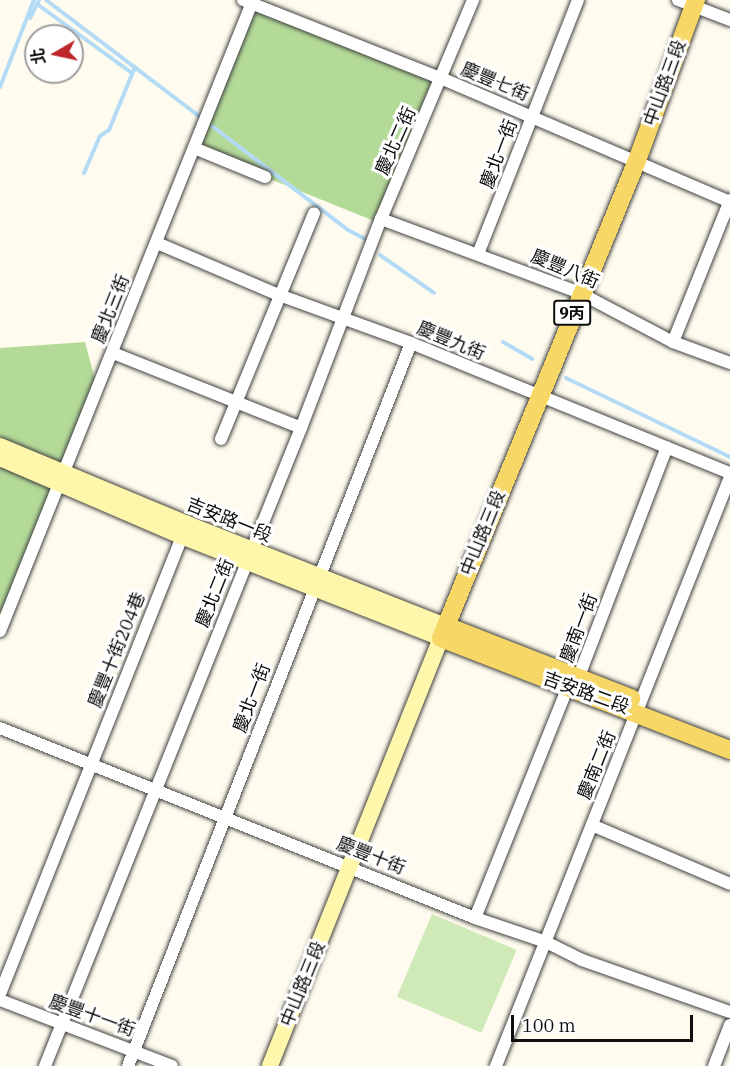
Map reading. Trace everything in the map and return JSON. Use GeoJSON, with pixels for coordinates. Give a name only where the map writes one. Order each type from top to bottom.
{"type":"FeatureCollection","features":[{"type":"Feature","properties":{"kind":"main road","name":"中山路三段"},"geometry":{"type":"LineString","coordinates":[[444,632],[580,293],[636,163],[689,2]]}},
{"type":"Feature","properties":{"kind":"main road","name":"吉安路二段"},"geometry":{"type":"LineString","coordinates":[[444,632],[640,707],[730,738]]}},
{"type":"Feature","properties":{"kind":"main road","name":"吉安路二段"},"geometry":{"type":"LineString","coordinates":[[640,707],[730,750]]}},
{"type":"Feature","properties":{"kind":"street","name":"慶北二街"},"geometry":{"type":"LineString","coordinates":[[45,1066],[301,428],[381,219],[443,79],[473,0]]}},
{"type":"Feature","properties":{"kind":"street","name":"慶北一街"},"geometry":{"type":"LineString","coordinates":[[478,254],[578,0]]}},
{"type":"Feature","properties":{"kind":"street","name":"慶豐七街"},"geometry":{"type":"LineString","coordinates":[[249,1],[443,79],[730,202]]}},
{"type":"Feature","properties":{"kind":"street","name":"慶北三街"},"geometry":{"type":"LineString","coordinates":[[0,631],[157,243],[249,1]]}},
{"type":"Feature","properties":{"kind":"street"},"geometry":{"type":"LineString","coordinates":[[689,2],[730,20]]}},
{"type":"Feature","properties":{"kind":"street"},"geometry":{"type":"LineString","coordinates":[[194,148],[265,177]]}},
{"type":"Feature","properties":{"kind":"street"},"geometry":{"type":"LineString","coordinates":[[673,342],[730,202]]}},
{"type":"Feature","properties":{"kind":"street"},"geometry":{"type":"LineString","coordinates":[[221,439],[314,213]]}},
{"type":"Feature","properties":{"kind":"street","name":"慶豐八街"},"geometry":{"type":"LineString","coordinates":[[381,219],[580,293],[673,342],[730,363]]}},
{"type":"Feature","properties":{"kind":"street","name":"慶豐九街"},"geometry":{"type":"LineString","coordinates":[[157,243],[279,295],[411,343],[730,475]]}},
{"type":"Feature","properties":{"kind":"street","name":"慶北一街"},"geometry":{"type":"LineString","coordinates":[[128,1066],[411,343]]}},
{"type":"Feature","properties":{"kind":"street"},"geometry":{"type":"LineString","coordinates":[[113,353],[236,405],[301,428]]}},
{"type":"Feature","properties":{"kind":"street","name":"吉安路一段"},"geometry":{"type":"LineString","coordinates":[[0,446],[182,536],[250,556],[444,632]]}},
{"type":"Feature","properties":{"kind":"street","name":"慶南一街"},"geometry":{"type":"LineString","coordinates":[[475,918],[574,682],[667,447]]}},
{"type":"Feature","properties":{"kind":"street","name":"吉安路一段"},"geometry":{"type":"LineString","coordinates":[[0,458],[62,477]]}},
{"type":"Feature","properties":{"kind":"street","name":"慶南二街"},"geometry":{"type":"LineString","coordinates":[[496,1066],[730,475]]}},
{"type":"Feature","properties":{"kind":"street","name":"慶豐十街204巷"},"geometry":{"type":"LineString","coordinates":[[0,994],[182,536]]}},
{"type":"Feature","properties":{"kind":"street","name":"中山路三段"},"geometry":{"type":"LineString","coordinates":[[270,1066],[444,632]]}},
{"type":"Feature","properties":{"kind":"street","name":"慶豐十街"},"geometry":{"type":"LineString","coordinates":[[0,728],[91,766],[226,816],[475,918],[546,942],[582,960],[730,1012]]}},
{"type":"Feature","properties":{"kind":"street"},"geometry":{"type":"LineString","coordinates":[[592,825],[730,884]]}},
{"type":"Feature","properties":{"kind":"street","name":"慶豐十一街"},"geometry":{"type":"LineString","coordinates":[[0,1000],[61,1026],[135,1050],[172,1066]]}},
{"type":"Feature","properties":{"kind":"street"},"geometry":{"type":"LineString","coordinates":[[714,1066],[730,1025]]}},
{"type":"Feature","properties":{"kind":"green space"},"geometry":{"type":"Polygon","coordinates":[[[250,7],[435,82],[378,223],[193,148],[250,7]]]}},
{"type":"Feature","properties":{"kind":"green space"},"geometry":{"type":"Polygon","coordinates":[[[85,342],[98,390],[65,472],[0,443],[0,348],[85,342]]]}},
{"type":"Feature","properties":{"kind":"green space"},"geometry":{"type":"Polygon","coordinates":[[[0,462],[59,482],[0,625],[0,462]]]}},
{"type":"Feature","properties":{"kind":"green space"},"geometry":{"type":"Polygon","coordinates":[[[432,914],[517,950],[482,1033],[397,997],[432,914]]]}},
{"type":"Feature","properties":{"kind":"waterway"},"geometry":{"type":"LineString","coordinates":[[0,87],[34,0]]}},
{"type":"Feature","properties":{"kind":"waterway"},"geometry":{"type":"LineString","coordinates":[[30,18],[39,0]]}},
{"type":"Feature","properties":{"kind":"waterway"},"geometry":{"type":"LineString","coordinates":[[46,0],[200,117]]}},
{"type":"Feature","properties":{"kind":"waterway"},"geometry":{"type":"LineString","coordinates":[[37,4],[132,73]]}},
{"type":"Feature","properties":{"kind":"waterway"},"geometry":{"type":"LineString","coordinates":[[84,173],[100,136],[109,130],[135,67]]}},
{"type":"Feature","properties":{"kind":"waterway"},"geometry":{"type":"LineString","coordinates":[[212,126],[348,230],[367,240]]}},
{"type":"Feature","properties":{"kind":"waterway"},"geometry":{"type":"LineString","coordinates":[[380,255],[434,293]]}},
{"type":"Feature","properties":{"kind":"waterway"},"geometry":{"type":"LineString","coordinates":[[503,342],[533,359]]}},
{"type":"Feature","properties":{"kind":"waterway"},"geometry":{"type":"LineString","coordinates":[[566,378],[730,457]]}}]}
